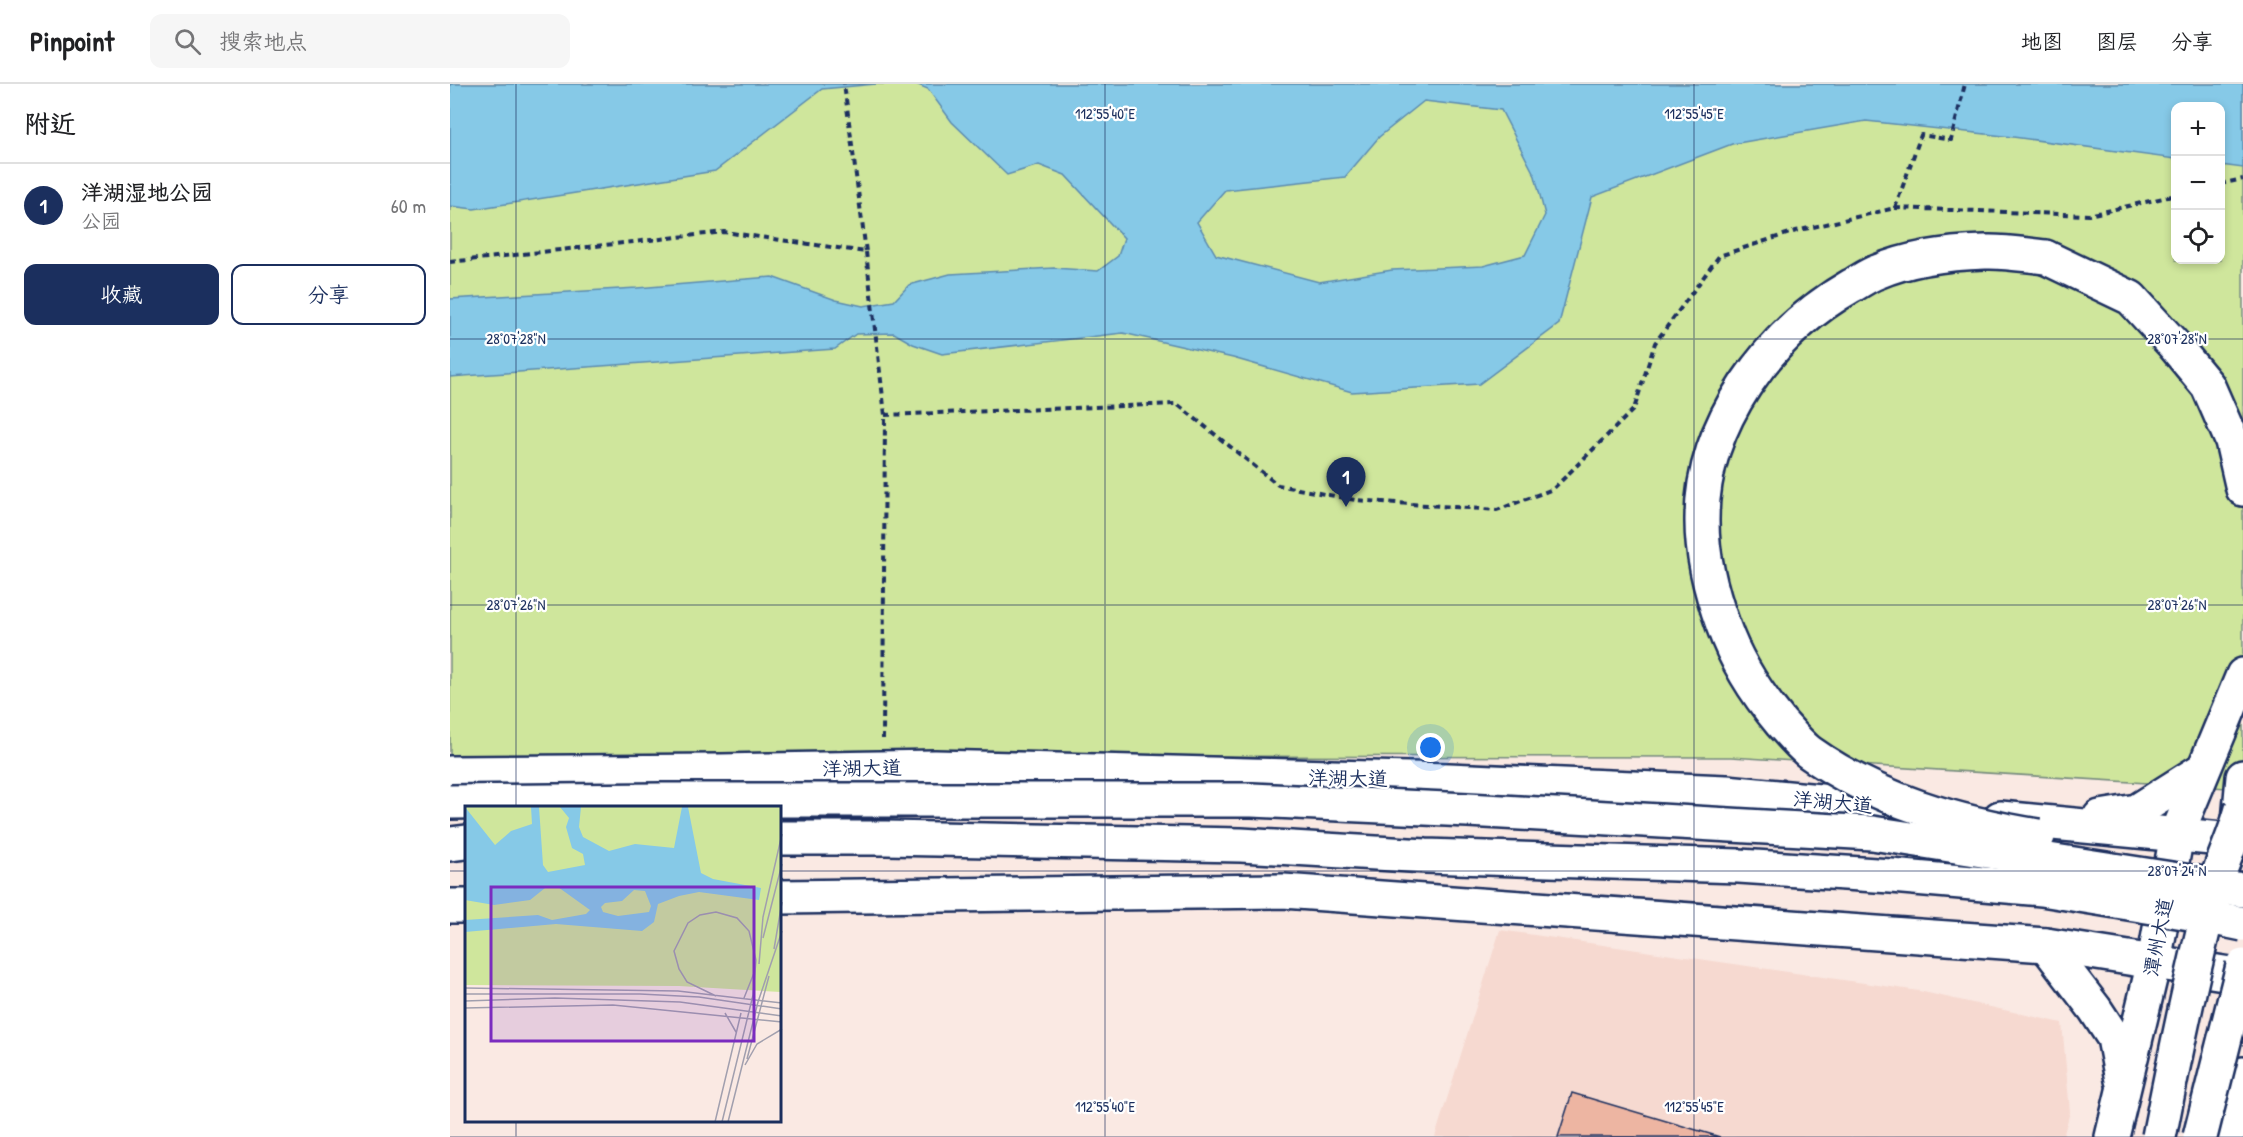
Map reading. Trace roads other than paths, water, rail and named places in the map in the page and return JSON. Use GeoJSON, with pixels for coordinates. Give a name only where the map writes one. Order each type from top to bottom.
{"type":"FeatureCollection","features":[{"type":"Feature","properties":{"kind":"main road"},"geometry":{"type":"LineString","coordinates":[[2243,489],[2232,441],[2208,386],[2131,298],[2045,257],[1987,252],[1927,258],[1876,272],[1829,298],[1791,330],[1759,364],[1734,402],[1717,443],[1706,481],[1702,521],[1706,566],[1715,603],[1730,645],[1752,686],[1807,751],[1853,779],[1907,804],[1963,820],[1997,829],[2209,865],[2243,874]]}},
{"type":"Feature","properties":{"kind":"main road","name":"潭州大道"},"geometry":{"type":"LineString","coordinates":[[2112,1137],[2154,962],[2177,834],[2243,675]]}},
{"type":"Feature","properties":{"kind":"main road","name":"洋湖大道"},"geometry":{"type":"LineString","coordinates":[[450,773],[935,767],[1437,780],[1726,792],[2177,834],[2242,822]]}},
{"type":"Feature","properties":{"kind":"main road"},"geometry":{"type":"LineString","coordinates":[[2046,822],[2137,812],[2202,770]]}},
{"type":"Feature","properties":{"kind":"main road"},"geometry":{"type":"LineString","coordinates":[[2159,1137],[2213,890],[2242,822],[2243,777]]}},
{"type":"Feature","properties":{"kind":"main road"},"geometry":{"type":"LineString","coordinates":[[450,802],[1252,801],[1468,810],[1872,833],[2243,890]]}},
{"type":"Feature","properties":{"kind":"main road"},"geometry":{"type":"LineString","coordinates":[[782,838],[1241,845],[1426,856],[1739,866],[1891,876],[2042,890],[2190,913],[2243,924]]}},
{"type":"Feature","properties":{"kind":"main road"},"geometry":{"type":"LineString","coordinates":[[450,844],[465,842]]}},
{"type":"Feature","properties":{"kind":"main road"},"geometry":{"type":"LineString","coordinates":[[782,897],[1283,891],[2046,945],[2243,976]]}},
{"type":"Feature","properties":{"kind":"main road"},"geometry":{"type":"LineString","coordinates":[[2046,945],[2096,1009],[2114,1038],[2124,1087]]}},
{"type":"Feature","properties":{"kind":"main road"},"geometry":{"type":"LineString","coordinates":[[2200,1137],[2243,966]]}},
{"type":"Feature","properties":{"kind":"main road"},"geometry":{"type":"LineString","coordinates":[[2227,1137],[2243,1074]]}},
{"type":"Feature","properties":{"kind":"water"},"geometry":{"type":"Polygon","coordinates":[[[450,84],[876,84],[822,89],[715,171],[474,209],[450,206],[450,84]]]}},
{"type":"Feature","properties":{"kind":"water"},"geometry":{"type":"Polygon","coordinates":[[[916,84],[2243,84],[2243,168],[2225,166],[2225,102],[2171,102],[2171,158],[2013,137],[1866,121],[1732,144],[1592,197],[1559,324],[1479,384],[1352,392],[1233,358],[1123,333],[942,354],[913,344],[894,333],[856,334],[835,349],[450,377],[450,299],[772,277],[836,300],[863,306],[894,301],[909,285],[950,274],[1054,268],[1098,271],[1118,256],[1124,238],[1065,175],[1039,165],[1007,175],[952,122],[928,89],[916,84]],[[1424,101],[1379,137],[1345,177],[1225,190],[1197,222],[1216,255],[1319,282],[1392,270],[1483,266],[1525,255],[1545,215],[1535,176],[1501,110],[1424,101]]]}},
{"type":"Feature","properties":{"kind":"place","name":"洋湖湿地公园"},"geometry":{"type":"Point","coordinates":[1346,507]}}]}
